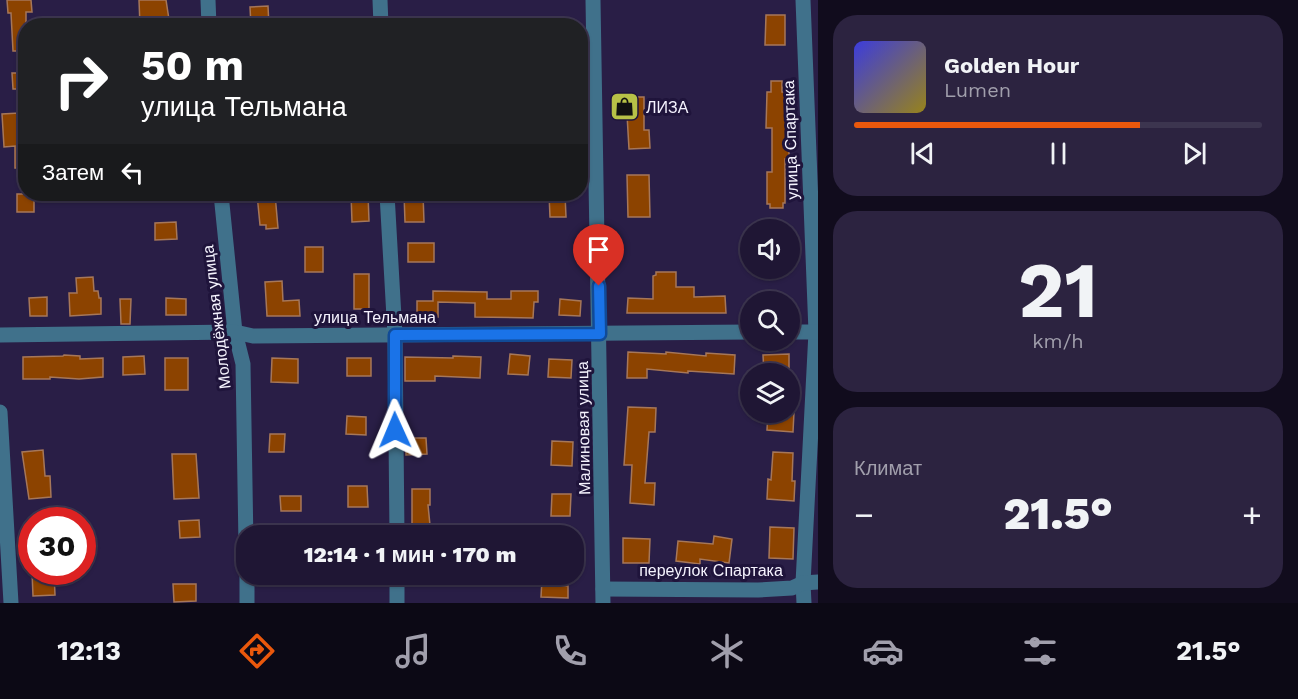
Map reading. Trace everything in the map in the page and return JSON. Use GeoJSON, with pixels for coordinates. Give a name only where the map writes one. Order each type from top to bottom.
{"type":"FeatureCollection","features":[{"type":"Feature","properties":{"kind":"street"},"geometry":{"type":"LineString","coordinates":[[208,0],[208,18]]}},
{"type":"Feature","properties":{"kind":"street"},"geometry":{"type":"LineString","coordinates":[[380,0],[381,18]]}},
{"type":"Feature","properties":{"kind":"street","name":"Малиновая улица"},"geometry":{"type":"LineString","coordinates":[[593,0],[603,596]]}},
{"type":"Feature","properties":{"kind":"street","name":"улица Спартака"},"geometry":{"type":"LineString","coordinates":[[803,0],[817,332],[810,583],[804,603]]}},
{"type":"Feature","properties":{"kind":"street","name":"Молодёжная улица"},"geometry":{"type":"LineString","coordinates":[[222,201],[235,332],[243,364],[246,525]]}},
{"type":"Feature","properties":{"kind":"street"},"geometry":{"type":"LineString","coordinates":[[387,201],[395,335],[397,525]]}},
{"type":"Feature","properties":{"kind":"street","name":"улица Тельмана"},"geometry":{"type":"LineString","coordinates":[[0,335],[235,332],[253,336],[740,332]]}},
{"type":"Feature","properties":{"kind":"street"},"geometry":{"type":"LineString","coordinates":[[800,332],[817,332]]}},
{"type":"Feature","properties":{"kind":"street"},"geometry":{"type":"LineString","coordinates":[[0,412],[11,603]]}},
{"type":"Feature","properties":{"kind":"street","name":"переулок Спартака"},"geometry":{"type":"LineString","coordinates":[[603,596],[792,588],[810,583]]}},
{"type":"Feature","properties":{"kind":"street"},"geometry":{"type":"LineString","coordinates":[[246,585],[247,603]]}},
{"type":"Feature","properties":{"kind":"street"},"geometry":{"type":"LineString","coordinates":[[397,585],[398,603]]}},
{"type":"Feature","properties":{"kind":"building"},"geometry":{"type":"Polygon","coordinates":[[[7,0],[31,0],[32,12],[26,12],[26,18],[18,18],[18,51],[13,51],[11,13],[8,13],[7,0]]]}},
{"type":"Feature","properties":{"kind":"building"},"geometry":{"type":"Polygon","coordinates":[[[139,0],[166,0],[169,18],[140,18],[139,0]]]}},
{"type":"Feature","properties":{"kind":"building"},"geometry":{"type":"Polygon","coordinates":[[[268,6],[269,18],[251,18],[250,7],[268,6]]]}},
{"type":"Feature","properties":{"kind":"building"},"geometry":{"type":"Polygon","coordinates":[[[766,15],[785,15],[785,45],[765,45],[766,15]]]}},
{"type":"Feature","properties":{"kind":"building"},"geometry":{"type":"Polygon","coordinates":[[[12,73],[18,73],[18,89],[13,89],[12,73]]]}},
{"type":"Feature","properties":{"kind":"building"},"geometry":{"type":"Polygon","coordinates":[[[771,81],[782,81],[782,92],[786,92],[786,134],[789,134],[789,159],[785,159],[783,208],[770,208],[770,204],[767,204],[767,172],[772,172],[772,128],[766,128],[767,92],[771,92],[771,81]]]}},
{"type":"Feature","properties":{"kind":"building"},"geometry":{"type":"Polygon","coordinates":[[[626,97],[644,97],[644,130],[649,130],[650,148],[629,149],[626,97]]]}},
{"type":"Feature","properties":{"kind":"building"},"geometry":{"type":"Polygon","coordinates":[[[18,113],[18,168],[15,168],[15,146],[4,147],[2,114],[18,113]]]}},
{"type":"Feature","properties":{"kind":"building"},"geometry":{"type":"Polygon","coordinates":[[[627,175],[649,175],[650,217],[628,217],[627,175]]]}},
{"type":"Feature","properties":{"kind":"building"},"geometry":{"type":"Polygon","coordinates":[[[17,194],[18,201],[34,201],[34,212],[17,212],[17,194]]]}},
{"type":"Feature","properties":{"kind":"building"},"geometry":{"type":"Polygon","coordinates":[[[258,201],[276,201],[278,228],[266,229],[266,225],[260,225],[258,201]]]}},
{"type":"Feature","properties":{"kind":"building"},"geometry":{"type":"Polygon","coordinates":[[[351,201],[368,201],[369,221],[352,222],[351,201]]]}},
{"type":"Feature","properties":{"kind":"building"},"geometry":{"type":"Polygon","coordinates":[[[404,201],[423,201],[424,222],[405,222],[404,201]]]}},
{"type":"Feature","properties":{"kind":"building"},"geometry":{"type":"Polygon","coordinates":[[[549,201],[565,201],[566,217],[550,217],[549,201]]]}},
{"type":"Feature","properties":{"kind":"building"},"geometry":{"type":"Polygon","coordinates":[[[176,222],[177,239],[155,240],[155,223],[176,222]]]}},
{"type":"Feature","properties":{"kind":"building"},"geometry":{"type":"Polygon","coordinates":[[[408,243],[434,243],[434,262],[408,262],[408,243]]]}},
{"type":"Feature","properties":{"kind":"building"},"geometry":{"type":"Polygon","coordinates":[[[305,247],[323,247],[323,272],[305,272],[305,247]]]}},
{"type":"Feature","properties":{"kind":"building"},"geometry":{"type":"Polygon","coordinates":[[[656,272],[676,272],[676,287],[694,287],[694,297],[725,296],[726,313],[627,313],[628,298],[653,299],[653,276],[656,272]]]}},
{"type":"Feature","properties":{"kind":"building"},"geometry":{"type":"Polygon","coordinates":[[[354,274],[369,274],[369,309],[354,309],[354,274]]]}},
{"type":"Feature","properties":{"kind":"building"},"geometry":{"type":"Polygon","coordinates":[[[93,277],[94,291],[98,291],[99,298],[101,298],[101,314],[70,316],[69,293],[77,293],[76,278],[93,277]]]}},
{"type":"Feature","properties":{"kind":"building"},"geometry":{"type":"Polygon","coordinates":[[[282,281],[283,301],[299,300],[300,316],[267,316],[265,282],[282,281]]]}},
{"type":"Feature","properties":{"kind":"building"},"geometry":{"type":"Polygon","coordinates":[[[433,291],[487,292],[487,299],[511,299],[511,291],[538,291],[538,302],[534,302],[533,318],[475,317],[475,303],[438,302],[438,317],[417,317],[417,301],[433,301],[433,291]]]}},
{"type":"Feature","properties":{"kind":"building"},"geometry":{"type":"Polygon","coordinates":[[[47,297],[47,316],[30,316],[29,298],[47,297]]]}},
{"type":"Feature","properties":{"kind":"building"},"geometry":{"type":"Polygon","coordinates":[[[166,298],[186,299],[186,315],[166,315],[166,298]]]}},
{"type":"Feature","properties":{"kind":"building"},"geometry":{"type":"Polygon","coordinates":[[[120,299],[131,299],[130,324],[121,324],[120,299]]]}},
{"type":"Feature","properties":{"kind":"building"},"geometry":{"type":"Polygon","coordinates":[[[560,299],[581,301],[580,316],[559,315],[560,299]]]}},
{"type":"Feature","properties":{"kind":"building"},"geometry":{"type":"Polygon","coordinates":[[[628,352],[666,354],[666,352],[706,356],[706,353],[735,355],[734,374],[647,369],[647,378],[627,378],[628,352]]]}},
{"type":"Feature","properties":{"kind":"building"},"geometry":{"type":"Polygon","coordinates":[[[510,354],[530,356],[528,375],[508,374],[510,354]]]}},
{"type":"Feature","properties":{"kind":"building"},"geometry":{"type":"Polygon","coordinates":[[[789,354],[789,363],[763,363],[763,355],[789,354]]]}},
{"type":"Feature","properties":{"kind":"building"},"geometry":{"type":"Polygon","coordinates":[[[80,356],[80,359],[103,358],[103,377],[23,379],[23,357],[80,356]]]}},
{"type":"Feature","properties":{"kind":"building"},"geometry":{"type":"Polygon","coordinates":[[[144,356],[145,374],[123,375],[123,357],[144,356]]]}},
{"type":"Feature","properties":{"kind":"building"},"geometry":{"type":"Polygon","coordinates":[[[453,356],[481,357],[480,378],[435,376],[435,381],[405,381],[405,357],[453,358],[453,356]]]}},
{"type":"Feature","properties":{"kind":"building"},"geometry":{"type":"Polygon","coordinates":[[[165,358],[188,358],[188,390],[165,390],[165,358]]]}},
{"type":"Feature","properties":{"kind":"building"},"geometry":{"type":"Polygon","coordinates":[[[272,358],[298,359],[298,383],[271,382],[272,358]]]}},
{"type":"Feature","properties":{"kind":"building"},"geometry":{"type":"Polygon","coordinates":[[[347,358],[371,358],[371,376],[347,376],[347,358]]]}},
{"type":"Feature","properties":{"kind":"building"},"geometry":{"type":"Polygon","coordinates":[[[549,359],[572,360],[571,378],[548,377],[549,359]]]}},
{"type":"Feature","properties":{"kind":"building"},"geometry":{"type":"Polygon","coordinates":[[[628,407],[656,408],[655,432],[649,432],[645,483],[655,483],[654,505],[630,503],[632,465],[624,465],[628,407]]]}},
{"type":"Feature","properties":{"kind":"building"},"geometry":{"type":"Polygon","coordinates":[[[347,416],[366,417],[366,435],[346,434],[347,416]]]}},
{"type":"Feature","properties":{"kind":"building"},"geometry":{"type":"Polygon","coordinates":[[[767,423],[793,423],[793,432],[767,430],[767,423]]]}},
{"type":"Feature","properties":{"kind":"building"},"geometry":{"type":"Polygon","coordinates":[[[270,434],[285,434],[284,452],[269,452],[270,434]]]}},
{"type":"Feature","properties":{"kind":"building"},"geometry":{"type":"Polygon","coordinates":[[[406,438],[426,438],[427,454],[406,455],[406,438]]]}},
{"type":"Feature","properties":{"kind":"building"},"geometry":{"type":"Polygon","coordinates":[[[552,441],[573,442],[572,466],[551,465],[552,441]]]}},
{"type":"Feature","properties":{"kind":"building"},"geometry":{"type":"Polygon","coordinates":[[[43,450],[45,476],[50,476],[51,497],[29,499],[22,452],[43,450]]]}},
{"type":"Feature","properties":{"kind":"building"},"geometry":{"type":"Polygon","coordinates":[[[773,452],[793,453],[794,501],[767,499],[773,452]]]}},
{"type":"Feature","properties":{"kind":"building"},"geometry":{"type":"Polygon","coordinates":[[[172,454],[196,454],[199,498],[174,499],[172,454]]]}},
{"type":"Feature","properties":{"kind":"building"},"geometry":{"type":"Polygon","coordinates":[[[348,486],[367,486],[368,507],[348,507],[348,486]]]}},
{"type":"Feature","properties":{"kind":"building"},"geometry":{"type":"Polygon","coordinates":[[[412,489],[430,489],[430,505],[428,505],[430,525],[412,525],[412,489]]]}},
{"type":"Feature","properties":{"kind":"building"},"geometry":{"type":"Polygon","coordinates":[[[552,494],[571,494],[570,516],[551,516],[552,494]]]}},
{"type":"Feature","properties":{"kind":"building"},"geometry":{"type":"Polygon","coordinates":[[[280,496],[301,496],[301,511],[281,511],[280,496]]]}},
{"type":"Feature","properties":{"kind":"building"},"geometry":{"type":"Polygon","coordinates":[[[199,520],[200,537],[180,538],[179,521],[199,520]]]}},
{"type":"Feature","properties":{"kind":"building"},"geometry":{"type":"Polygon","coordinates":[[[770,527],[794,528],[793,559],[769,558],[770,527]]]}},
{"type":"Feature","properties":{"kind":"building"},"geometry":{"type":"Polygon","coordinates":[[[714,536],[732,539],[729,563],[700,559],[700,564],[676,561],[678,541],[713,544],[714,536]]]}},
{"type":"Feature","properties":{"kind":"building"},"geometry":{"type":"Polygon","coordinates":[[[623,538],[650,539],[649,563],[623,563],[623,538]]]}},
{"type":"Feature","properties":{"kind":"building"},"geometry":{"type":"Polygon","coordinates":[[[173,584],[196,584],[196,601],[174,602],[173,584]]]}},
{"type":"Feature","properties":{"kind":"building"},"geometry":{"type":"Polygon","coordinates":[[[33,585],[55,585],[55,595],[33,596],[33,585]]]}},
{"type":"Feature","properties":{"kind":"building"},"geometry":{"type":"Polygon","coordinates":[[[542,585],[568,586],[568,598],[541,597],[542,585]]]}},
{"type":"Feature","properties":{"kind":"place","name":"ЛИЗА"},"geometry":{"type":"Point","coordinates":[625,107]}},
{"type":"Feature","properties":{"kind":"route"},"geometry":{"type":"LineString","coordinates":[[395,430],[395,335],[600,334],[599,286]]}}]}
